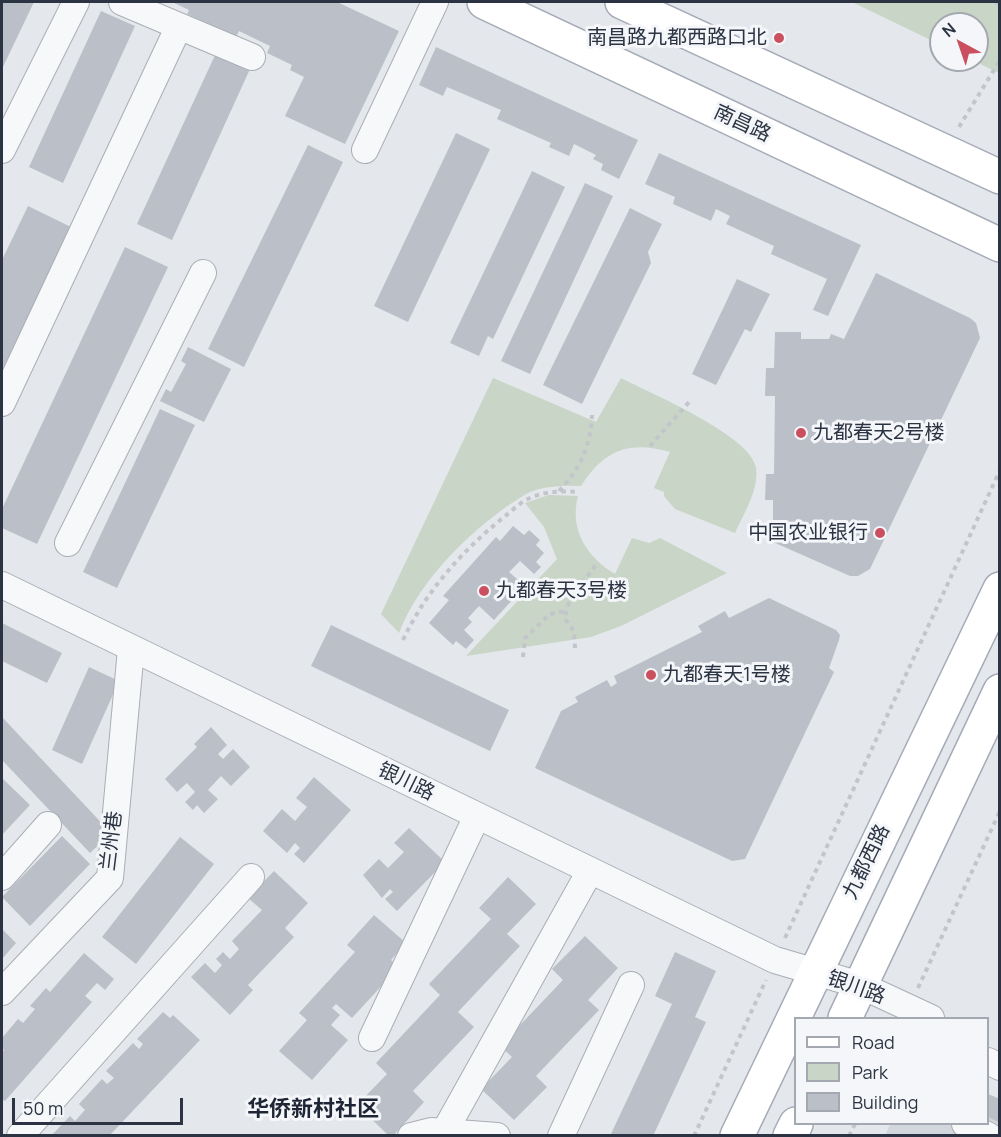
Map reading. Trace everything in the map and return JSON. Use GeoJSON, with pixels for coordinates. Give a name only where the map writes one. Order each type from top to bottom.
{"type":"FeatureCollection","features":[{"type":"Feature","properties":{"kind":"main road","name":"南昌路"},"geometry":{"type":"LineString","coordinates":[[484,2],[999,245]]}},
{"type":"Feature","properties":{"kind":"main road"},"geometry":{"type":"LineString","coordinates":[[622,2],[999,177]]}},
{"type":"Feature","properties":{"kind":"main road","name":"九都西路"},"geometry":{"type":"LineString","coordinates":[[737,1136],[813,973],[999,589]]}},
{"type":"Feature","properties":{"kind":"main road"},"geometry":{"type":"LineString","coordinates":[[853,1001],[999,691]]}},
{"type":"Feature","properties":{"kind":"street"},"geometry":{"type":"LineString","coordinates":[[2,150],[76,2]]}},
{"type":"Feature","properties":{"kind":"street"},"geometry":{"type":"LineString","coordinates":[[122,2],[154,8],[179,26],[252,57]]}},
{"type":"Feature","properties":{"kind":"street"},"geometry":{"type":"LineString","coordinates":[[365,150],[435,2]]}},
{"type":"Feature","properties":{"kind":"street"},"geometry":{"type":"LineString","coordinates":[[2,403],[179,26]]}},
{"type":"Feature","properties":{"kind":"street"},"geometry":{"type":"LineString","coordinates":[[68,543],[203,273]]}},
{"type":"Feature","properties":{"kind":"street","name":"银川路"},"geometry":{"type":"LineString","coordinates":[[2,585],[775,960],[813,973],[853,1001],[912,1015]]}},
{"type":"Feature","properties":{"kind":"street","name":"兰州巷"},"geometry":{"type":"LineString","coordinates":[[2,992],[110,878],[131,649]]}},
{"type":"Feature","properties":{"kind":"street"},"geometry":{"type":"LineString","coordinates":[[372,1038],[477,816]]}},
{"type":"Feature","properties":{"kind":"street"},"geometry":{"type":"LineString","coordinates":[[2,877],[48,825]]}},
{"type":"Feature","properties":{"kind":"street"},"geometry":{"type":"LineString","coordinates":[[443,1133],[590,871]]}},
{"type":"Feature","properties":{"kind":"street"},"geometry":{"type":"LineString","coordinates":[[20,1136],[251,877]]}},
{"type":"Feature","properties":{"kind":"street"},"geometry":{"type":"LineString","coordinates":[[561,1136],[631,985]]}},
{"type":"Feature","properties":{"kind":"street"},"geometry":{"type":"LineString","coordinates":[[967,1125],[989,1136]]}},
{"type":"Feature","properties":{"kind":"street"},"geometry":{"type":"LineString","coordinates":[[411,1136],[431,1131],[497,1136]]}},
{"type":"Feature","properties":{"kind":"path"},"geometry":{"type":"LineString","coordinates":[[996,2],[999,5]]}},
{"type":"Feature","properties":{"kind":"path"},"geometry":{"type":"LineString","coordinates":[[944,151],[999,60]]}},
{"type":"Feature","properties":{"kind":"path"},"geometry":{"type":"LineString","coordinates":[[650,446],[689,402]]}},
{"type":"Feature","properties":{"kind":"path"},"geometry":{"type":"LineString","coordinates":[[558,491],[582,460],[590,439],[591,415]]}},
{"type":"Feature","properties":{"kind":"path"},"geometry":{"type":"LineString","coordinates":[[694,1136],[999,470]]}},
{"type":"Feature","properties":{"kind":"path"},"geometry":{"type":"LineString","coordinates":[[403,640],[412,620],[450,565],[487,531],[528,499],[558,491],[579,492]]}},
{"type":"Feature","properties":{"kind":"path"},"geometry":{"type":"LineString","coordinates":[[575,648],[574,631],[565,619],[566,611],[573,591],[585,582],[597,563]]}},
{"type":"Feature","properties":{"kind":"path"},"geometry":{"type":"LineString","coordinates":[[523,657],[525,638],[550,614],[566,611]]}},
{"type":"Feature","properties":{"kind":"path"},"geometry":{"type":"LineString","coordinates":[[912,1015],[999,811]]}},
{"type":"Feature","properties":{"kind":"shaded area"},"geometry":{"type":"Polygon","coordinates":[[[989,1117],[999,1122],[999,1135],[885,1136],[890,1125],[989,1125],[989,1117]]]}},
{"type":"Feature","properties":{"kind":"green space"},"geometry":{"type":"Polygon","coordinates":[[[852,2],[999,2],[999,73],[989,68],[989,12],[929,12],[929,39],[852,2]]]}},
{"type":"Feature","properties":{"kind":"green space"},"geometry":{"type":"Polygon","coordinates":[[[493,378],[596,422],[621,378],[719,429],[750,456],[756,468],[753,493],[735,533],[675,509],[664,496],[664,492],[654,488],[670,452],[642,447],[619,451],[608,456],[599,464],[581,486],[553,487],[532,491],[488,521],[469,537],[435,573],[408,612],[399,633],[381,614],[493,378]]]}},
{"type":"Feature","properties":{"kind":"green space"},"geometry":{"type":"Polygon","coordinates":[[[549,495],[578,496],[576,520],[578,531],[589,551],[615,574],[632,538],[649,543],[660,538],[727,573],[621,626],[591,637],[466,656],[557,559],[544,527],[525,503],[549,495]]]}},
{"type":"Feature","properties":{"kind":"building"},"geometry":{"type":"Polygon","coordinates":[[[2,2],[34,2],[2,69],[2,2]]]}},
{"type":"Feature","properties":{"kind":"building"},"geometry":{"type":"Polygon","coordinates":[[[172,2],[337,2],[399,31],[345,144],[285,116],[304,77],[290,70],[292,65],[267,53],[270,46],[239,31],[236,37],[187,14],[189,10],[172,2]]]}},
{"type":"Feature","properties":{"kind":"building"},"geometry":{"type":"Polygon","coordinates":[[[101,11],[135,26],[63,183],[29,167],[101,11]]]}},
{"type":"Feature","properties":{"kind":"building"},"geometry":{"type":"Polygon","coordinates":[[[436,47],[638,140],[619,179],[601,170],[603,164],[593,159],[596,155],[574,144],[569,156],[549,147],[551,143],[497,119],[501,110],[447,87],[443,96],[419,85],[436,47]]]}},
{"type":"Feature","properties":{"kind":"building"},"geometry":{"type":"Polygon","coordinates":[[[216,53],[250,69],[172,240],[137,224],[216,53]]]}},
{"type":"Feature","properties":{"kind":"building"},"geometry":{"type":"Polygon","coordinates":[[[456,133],[490,149],[408,322],[374,306],[456,133]]]}},
{"type":"Feature","properties":{"kind":"building"},"geometry":{"type":"Polygon","coordinates":[[[308,145],[343,162],[244,367],[208,349],[308,145]]]}},
{"type":"Feature","properties":{"kind":"building"},"geometry":{"type":"Polygon","coordinates":[[[659,153],[861,245],[828,316],[813,310],[827,279],[771,254],[774,246],[726,224],[730,216],[716,209],[711,221],[673,204],[675,197],[645,184],[659,153]]]}},
{"type":"Feature","properties":{"kind":"building"},"geometry":{"type":"Polygon","coordinates":[[[532,171],[565,187],[493,339],[488,336],[479,356],[450,343],[532,171]]]}},
{"type":"Feature","properties":{"kind":"building"},"geometry":{"type":"Polygon","coordinates":[[[585,183],[613,196],[530,374],[501,361],[585,183]]]}},
{"type":"Feature","properties":{"kind":"building"},"geometry":{"type":"Polygon","coordinates":[[[28,206],[71,227],[2,370],[2,260],[28,206]]]}},
{"type":"Feature","properties":{"kind":"building"},"geometry":{"type":"Polygon","coordinates":[[[630,208],[662,224],[648,252],[651,263],[582,404],[543,385],[630,208]]]}},
{"type":"Feature","properties":{"kind":"building"},"geometry":{"type":"Polygon","coordinates":[[[125,247],[168,267],[37,544],[2,528],[2,509],[125,247]]]}},
{"type":"Feature","properties":{"kind":"building"},"geometry":{"type":"Polygon","coordinates":[[[876,273],[970,318],[976,323],[980,338],[870,569],[858,576],[850,576],[773,542],[773,500],[765,500],[766,474],[774,474],[775,396],[765,396],[766,368],[774,368],[775,332],[801,332],[801,339],[829,339],[831,334],[844,339],[876,273]]]}},
{"type":"Feature","properties":{"kind":"building"},"geometry":{"type":"Polygon","coordinates":[[[737,279],[770,294],[751,332],[745,329],[716,385],[692,374],[737,279]]]}},
{"type":"Feature","properties":{"kind":"building"},"geometry":{"type":"Polygon","coordinates":[[[188,347],[231,369],[204,422],[160,401],[166,389],[171,392],[186,364],[181,361],[188,347]]]}},
{"type":"Feature","properties":{"kind":"building"},"geometry":{"type":"Polygon","coordinates":[[[160,409],[195,425],[117,588],[83,572],[160,409]]]}},
{"type":"Feature","properties":{"kind":"building","name":"九都春天3号楼"},"geometry":{"type":"Polygon","coordinates":[[[513,526],[524,535],[529,530],[540,540],[536,545],[544,553],[536,562],[541,567],[534,574],[520,561],[509,572],[525,586],[494,620],[479,606],[468,618],[472,622],[464,630],[474,640],[466,649],[456,641],[453,645],[429,623],[449,600],[443,596],[496,537],[500,541],[513,526]]]}},
{"type":"Feature","properties":{"kind":"building"},"geometry":{"type":"Polygon","coordinates":[[[769,598],[836,630],[840,635],[829,668],[834,672],[745,859],[732,861],[535,768],[561,711],[578,702],[575,697],[607,680],[611,687],[617,683],[614,676],[702,632],[698,626],[725,611],[729,618],[769,598]]]}},
{"type":"Feature","properties":{"kind":"building"},"geometry":{"type":"Polygon","coordinates":[[[2,623],[62,653],[47,683],[2,661],[2,623]]]}},
{"type":"Feature","properties":{"kind":"building"},"geometry":{"type":"Polygon","coordinates":[[[331,625],[509,710],[490,751],[311,666],[331,625]]]}},
{"type":"Feature","properties":{"kind":"building"},"geometry":{"type":"Polygon","coordinates":[[[89,667],[119,681],[82,764],[52,750],[89,667]]]}},
{"type":"Feature","properties":{"kind":"building"},"geometry":{"type":"Polygon","coordinates":[[[2,717],[111,833],[90,853],[2,760],[2,717]]]}},
{"type":"Feature","properties":{"kind":"building"},"geometry":{"type":"Polygon","coordinates":[[[211,727],[227,745],[218,754],[223,759],[233,749],[250,767],[231,786],[221,776],[208,790],[218,799],[204,813],[197,805],[193,810],[185,802],[195,792],[187,783],[177,792],[165,779],[197,747],[194,744],[211,727]]]}},
{"type":"Feature","properties":{"kind":"building"},"geometry":{"type":"Polygon","coordinates":[[[314,777],[351,810],[304,863],[294,854],[300,848],[295,843],[287,853],[263,831],[282,809],[295,821],[307,807],[296,798],[314,777]]]}},
{"type":"Feature","properties":{"kind":"building"},"geometry":{"type":"Polygon","coordinates":[[[2,778],[30,805],[2,835],[2,778]]]}},
{"type":"Feature","properties":{"kind":"building"},"geometry":{"type":"Polygon","coordinates":[[[409,828],[445,862],[397,911],[385,899],[393,892],[390,889],[382,898],[363,875],[379,859],[388,868],[404,852],[394,843],[409,828]]]}},
{"type":"Feature","properties":{"kind":"building"},"geometry":{"type":"Polygon","coordinates":[[[62,836],[90,864],[30,926],[2,897],[62,836]]]}},
{"type":"Feature","properties":{"kind":"building"},"geometry":{"type":"Polygon","coordinates":[[[180,837],[214,864],[136,964],[102,937],[180,837]]]}},
{"type":"Feature","properties":{"kind":"building"},"geometry":{"type":"Polygon","coordinates":[[[274,871],[308,903],[285,928],[294,937],[248,985],[253,990],[230,1015],[191,977],[205,963],[215,973],[222,965],[216,959],[223,952],[230,959],[239,949],[232,941],[262,910],[248,898],[274,871]]]}},
{"type":"Feature","properties":{"kind":"building"},"geometry":{"type":"Polygon","coordinates":[[[508,877],[536,904],[507,934],[520,946],[458,1012],[474,1027],[413,1091],[424,1102],[393,1136],[389,1136],[357,1105],[387,1074],[376,1063],[440,995],[429,984],[491,919],[479,908],[508,877]]]}},
{"type":"Feature","properties":{"kind":"building"},"geometry":{"type":"Polygon","coordinates":[[[374,915],[406,943],[391,960],[399,967],[352,1018],[336,1004],[332,1008],[340,1015],[331,1025],[348,1040],[312,1080],[279,1051],[307,1020],[299,1013],[355,952],[347,945],[374,915]]]}},
{"type":"Feature","properties":{"kind":"building"},"geometry":{"type":"Polygon","coordinates":[[[2,929],[16,943],[2,959],[2,929]]]}},
{"type":"Feature","properties":{"kind":"building"},"geometry":{"type":"Polygon","coordinates":[[[585,936],[618,968],[588,1000],[599,1010],[536,1076],[547,1087],[514,1120],[481,1089],[512,1057],[500,1046],[563,980],[552,969],[585,936]]]}},
{"type":"Feature","properties":{"kind":"building"},"geometry":{"type":"Polygon","coordinates":[[[675,952],[716,971],[695,1017],[706,1022],[653,1136],[610,1136],[672,1004],[655,996],[675,952]]]}},
{"type":"Feature","properties":{"kind":"building"},"geometry":{"type":"Polygon","coordinates":[[[84,953],[114,979],[105,990],[97,983],[85,996],[92,1002],[5,1101],[2,1099],[2,1054],[4,1050],[2,1038],[18,1019],[23,1023],[35,1009],[30,1006],[46,988],[50,992],[84,953]]]}},
{"type":"Feature","properties":{"kind":"building"},"geometry":{"type":"Polygon","coordinates":[[[163,1012],[170,1018],[173,1015],[200,1040],[109,1136],[51,1136],[70,1116],[75,1121],[85,1110],[79,1104],[102,1079],[107,1084],[114,1078],[106,1071],[133,1043],[139,1049],[143,1044],[137,1039],[163,1012]]]}},
{"type":"Feature","properties":{"kind":"building"},"geometry":{"type":"Polygon","coordinates":[[[989,1094],[1000,1099],[1000,1123],[989,1118],[989,1094]]]}},
{"type":"Feature","properties":{"kind":"place","name":"南昌路九都西路口北"},"geometry":{"type":"Point","coordinates":[779,38]}},
{"type":"Feature","properties":{"kind":"place","name":"九都春天2号楼"},"geometry":{"type":"Point","coordinates":[801,433]}},
{"type":"Feature","properties":{"kind":"place","name":"中国农业银行"},"geometry":{"type":"Point","coordinates":[880,533]}},
{"type":"Feature","properties":{"kind":"place","name":"九都春天3号楼"},"geometry":{"type":"Point","coordinates":[484,591]}},
{"type":"Feature","properties":{"kind":"place","name":"九都春天1号楼"},"geometry":{"type":"Point","coordinates":[651,675]}},
{"type":"Feature","properties":{"kind":"district","name":"华侨新村社区"},"geometry":{"type":"Point","coordinates":[313,1110]}}]}
